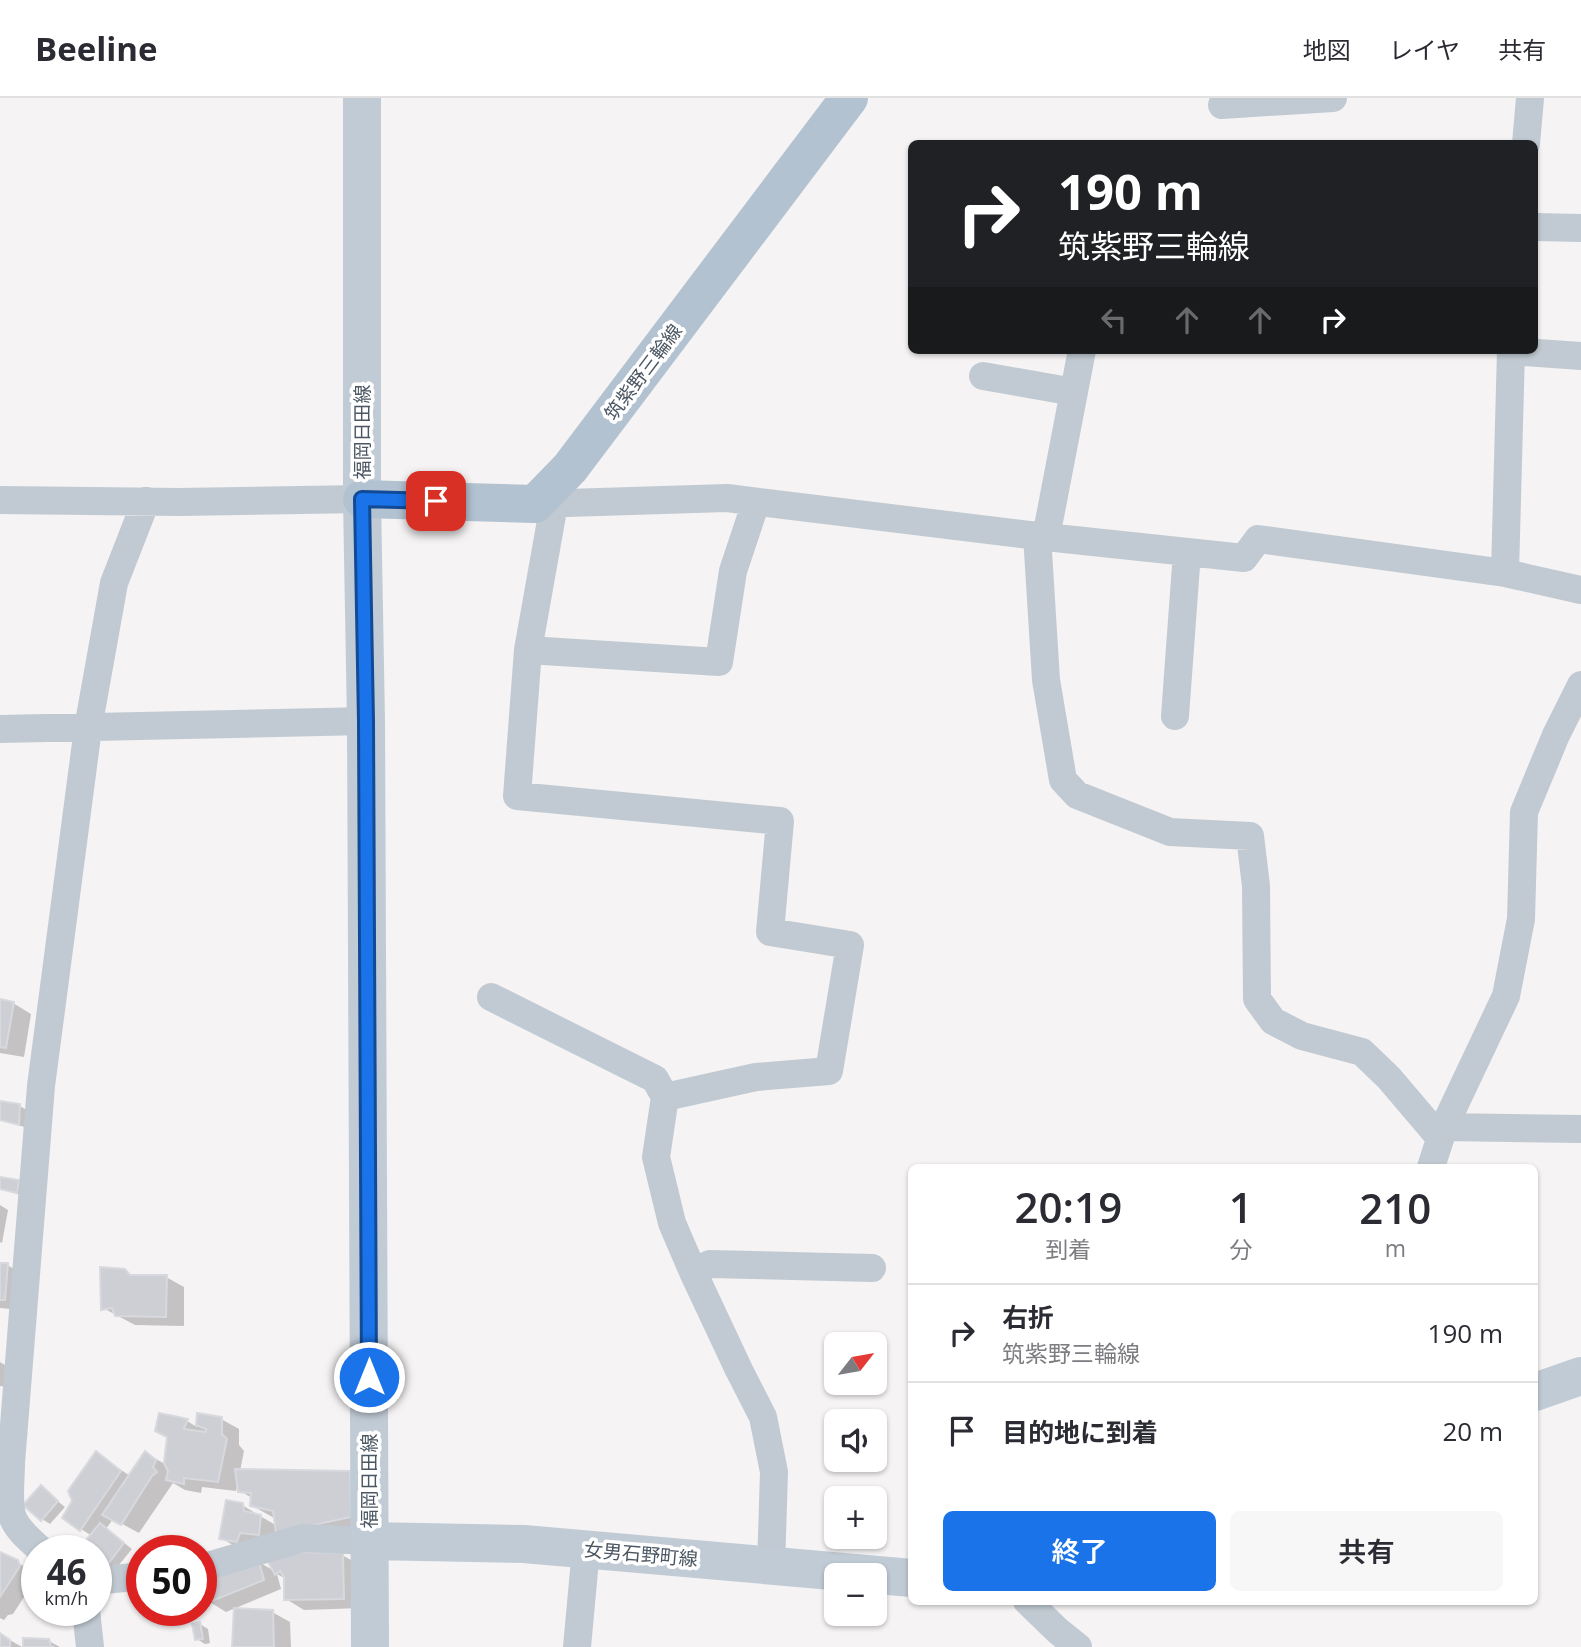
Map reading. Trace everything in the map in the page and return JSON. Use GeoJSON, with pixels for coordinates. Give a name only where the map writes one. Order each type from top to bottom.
{"type":"FeatureCollection","features":[{"type":"Feature","properties":{"kind":"main road","name":"福岡日田線"},"geometry":{"type":"LineString","coordinates":[[362,98],[370,1647]]}},
{"type":"Feature","properties":{"kind":"main road","name":"筑紫野三輪線"},"geometry":{"type":"LineString","coordinates":[[545,504],[849,98]]}},
{"type":"Feature","properties":{"kind":"main road"},"geometry":{"type":"LineString","coordinates":[[362,499],[545,504]]}},
{"type":"Feature","properties":{"kind":"main road"},"geometry":{"type":"LineString","coordinates":[[1538,1391],[1581,1376]]}},
{"type":"Feature","properties":{"kind":"main road","name":"女男石野町線"},"geometry":{"type":"LineString","coordinates":[[370,1541],[524,1544],[908,1578]]}},
{"type":"Feature","properties":{"kind":"street"},"geometry":{"type":"LineString","coordinates":[[1227,98],[1222,105],[1333,98]]}},
{"type":"Feature","properties":{"kind":"street"},"geometry":{"type":"LineString","coordinates":[[1526,140],[1530,98]]}},
{"type":"Feature","properties":{"kind":"street"},"geometry":{"type":"LineString","coordinates":[[1538,226],[1581,228]]}},
{"type":"Feature","properties":{"kind":"street"},"geometry":{"type":"LineString","coordinates":[[1538,352],[1581,356]]}},
{"type":"Feature","properties":{"kind":"street"},"geometry":{"type":"LineString","coordinates":[[1081,354],[1042,536],[1046,680],[1063,780],[1077,795],[1170,832],[1250,836],[1256,886],[1257,999],[1273,1021],[1302,1037],[1362,1052],[1442,1133],[1581,1129]]}},
{"type":"Feature","properties":{"kind":"street"},"geometry":{"type":"LineString","coordinates":[[1505,573],[1511,354]]}},
{"type":"Feature","properties":{"kind":"street"},"geometry":{"type":"LineString","coordinates":[[984,376],[1074,392]]}},
{"type":"Feature","properties":{"kind":"street"},"geometry":{"type":"LineString","coordinates":[[665,1097],[756,1077],[828,1071],[850,945],[770,932],[779,821],[517,796],[528,650],[545,504],[727,498],[1244,558],[1258,539],[1505,573],[1581,590]]}},
{"type":"Feature","properties":{"kind":"street"},"geometry":{"type":"LineString","coordinates":[[0,500],[362,499]]}},
{"type":"Feature","properties":{"kind":"street"},"geometry":{"type":"LineString","coordinates":[[26,1535],[6,1516],[41,1086],[88,728],[114,583],[146,501]]}},
{"type":"Feature","properties":{"kind":"street"},"geometry":{"type":"LineString","coordinates":[[528,650],[719,662],[733,571],[756,502]]}},
{"type":"Feature","properties":{"kind":"street"},"geometry":{"type":"LineString","coordinates":[[1175,716],[1187,552]]}},
{"type":"Feature","properties":{"kind":"street"},"geometry":{"type":"LineString","coordinates":[[1432,1164],[1442,1133],[1506,996],[1521,919],[1524,812],[1556,735],[1579,697]]}},
{"type":"Feature","properties":{"kind":"street"},"geometry":{"type":"LineString","coordinates":[[0,729],[366,721]]}},
{"type":"Feature","properties":{"kind":"street"},"geometry":{"type":"LineString","coordinates":[[491,997],[655,1079],[665,1097],[656,1157],[672,1223],[763,1417],[774,1472],[771,1567]]}},
{"type":"Feature","properties":{"kind":"street"},"geometry":{"type":"LineString","coordinates":[[693,1272],[710,1264],[872,1268]]}},
{"type":"Feature","properties":{"kind":"street"},"geometry":{"type":"LineString","coordinates":[[217,1563],[303,1538],[370,1541]]}},
{"type":"Feature","properties":{"kind":"street"},"geometry":{"type":"LineString","coordinates":[[577,1647],[586,1549]]}},
{"type":"Feature","properties":{"kind":"street"},"geometry":{"type":"LineString","coordinates":[[1031,1605],[1078,1647]]}},
{"type":"Feature","properties":{"kind":"street"},"geometry":{"type":"LineString","coordinates":[[88,1626],[90,1647]]}},
{"type":"Feature","properties":{"kind":"building"},"geometry":{"type":"Polygon","coordinates":[[[0,999],[14,1002],[6,1048],[0,1047],[0,999]]]}},
{"type":"Feature","properties":{"kind":"building"},"geometry":{"type":"Polygon","coordinates":[[[0,1101],[20,1104],[19,1125],[0,1120],[0,1101]]]}},
{"type":"Feature","properties":{"kind":"building"},"geometry":{"type":"Polygon","coordinates":[[[0,1177],[19,1180],[17,1193],[0,1189],[0,1177]]]}},
{"type":"Feature","properties":{"kind":"building"},"geometry":{"type":"Polygon","coordinates":[[[0,1263],[8,1263],[5,1300],[0,1300],[0,1263]]]}},
{"type":"Feature","properties":{"kind":"building"},"geometry":{"type":"Polygon","coordinates":[[[100,1267],[125,1269],[130,1275],[167,1275],[166,1317],[115,1316],[112,1308],[101,1310],[100,1267]]]}},
{"type":"Feature","properties":{"kind":"building"},"geometry":{"type":"Polygon","coordinates":[[[159,1413],[188,1419],[184,1429],[206,1432],[206,1429],[196,1425],[197,1413],[222,1417],[222,1434],[227,1439],[218,1482],[184,1478],[184,1484],[166,1480],[168,1471],[164,1463],[167,1437],[155,1431],[159,1413]]]}},
{"type":"Feature","properties":{"kind":"building"},"geometry":{"type":"Polygon","coordinates":[[[96,1451],[121,1471],[80,1531],[62,1518],[72,1501],[68,1491],[96,1451]]]}},
{"type":"Feature","properties":{"kind":"building"},"geometry":{"type":"Polygon","coordinates":[[[145,1451],[156,1460],[153,1467],[157,1472],[121,1525],[102,1515],[145,1451]]]}},
{"type":"Feature","properties":{"kind":"building"},"geometry":{"type":"Polygon","coordinates":[[[235,1469],[350,1471],[351,1517],[276,1533],[273,1511],[250,1506],[251,1493],[238,1492],[235,1469]]]}},
{"type":"Feature","properties":{"kind":"building"},"geometry":{"type":"Polygon","coordinates":[[[41,1485],[58,1501],[41,1521],[23,1505],[41,1485]]]}},
{"type":"Feature","properties":{"kind":"building"},"geometry":{"type":"Polygon","coordinates":[[[226,1500],[243,1503],[244,1511],[261,1515],[259,1535],[240,1533],[237,1542],[219,1539],[226,1500]]]}},
{"type":"Feature","properties":{"kind":"building"},"geometry":{"type":"Polygon","coordinates":[[[100,1523],[124,1543],[112,1559],[112,1535],[90,1535],[100,1523]]]}},
{"type":"Feature","properties":{"kind":"building"},"geometry":{"type":"Polygon","coordinates":[[[0,1552],[18,1560],[20,1566],[0,1597],[0,1552]]]}},
{"type":"Feature","properties":{"kind":"building"},"geometry":{"type":"Polygon","coordinates":[[[299,1552],[343,1553],[344,1599],[284,1600],[284,1577],[280,1571],[275,1575],[266,1558],[299,1552]]]}},
{"type":"Feature","properties":{"kind":"building"},"geometry":{"type":"Polygon","coordinates":[[[259,1561],[264,1580],[217,1599],[217,1574],[259,1561]]]}},
{"type":"Feature","properties":{"kind":"building"},"geometry":{"type":"Polygon","coordinates":[[[234,1608],[273,1610],[274,1647],[232,1647],[234,1608]]]}},
{"type":"Feature","properties":{"kind":"building"},"geometry":{"type":"Polygon","coordinates":[[[192,1626],[201,1626],[203,1639],[195,1640],[192,1626]]]}},
{"type":"Feature","properties":{"kind":"building"},"geometry":{"type":"Polygon","coordinates":[[[0,1633],[10,1640],[10,1647],[0,1647],[0,1633]]]}},
{"type":"Feature","properties":{"kind":"building"},"geometry":{"type":"Polygon","coordinates":[[[23,1638],[49,1639],[51,1647],[23,1647],[23,1638]]]}},
{"type":"Feature","properties":{"kind":"route"},"geometry":{"type":"LineString","coordinates":[[369,1377],[366,721],[362,499],[436,501]]}}]}
